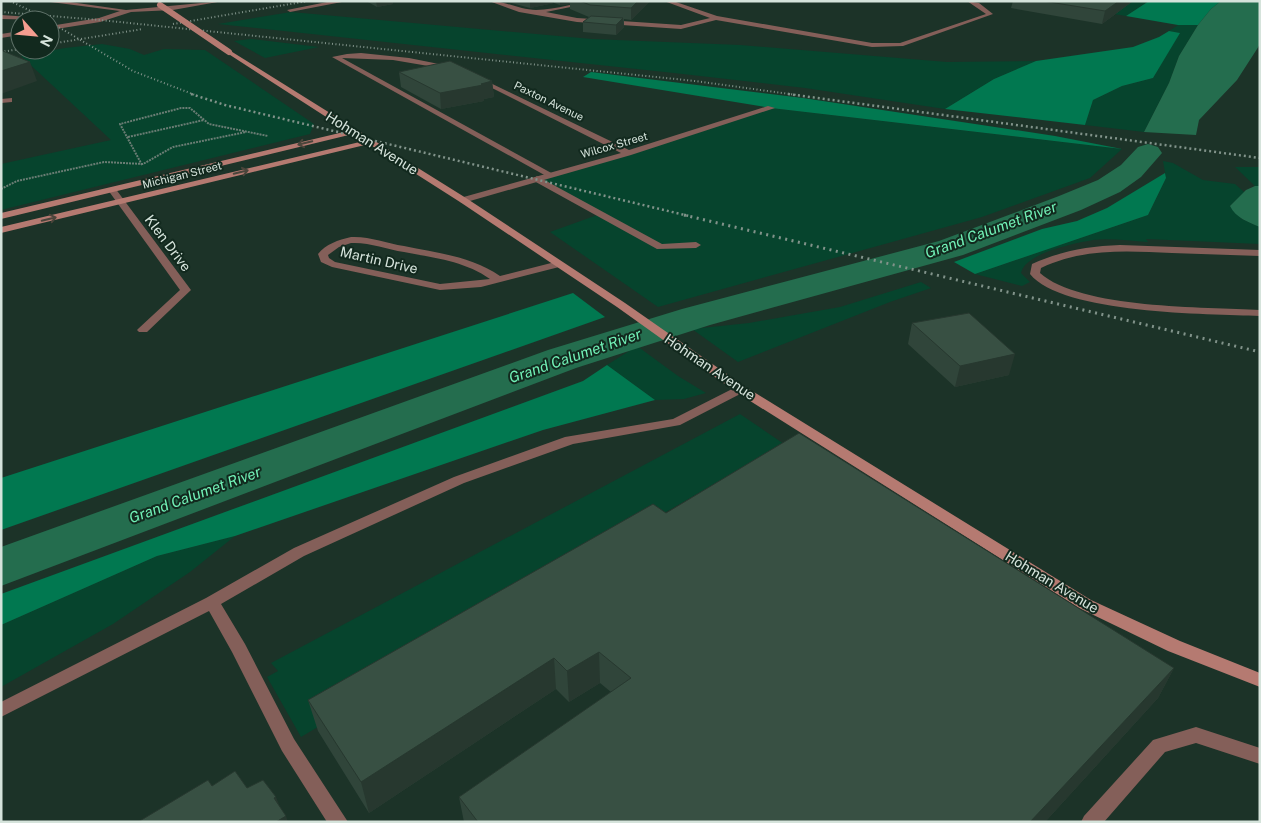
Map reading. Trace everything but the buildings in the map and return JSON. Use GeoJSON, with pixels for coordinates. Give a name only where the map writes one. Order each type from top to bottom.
{"type":"FeatureCollection","features":[{"type":"Feature","properties":{"kind":"main road","name":"Hohman Avenue"},"geometry":{"type":"LineString","coordinates":[[157,3],[352,132],[462,200],[621,305],[740,389],[1085,604],[1174,646],[1260,680]]}},
{"type":"Feature","properties":{"kind":"main road","name":"Michigan Street"},"geometry":{"type":"LineString","coordinates":[[1,216],[352,132]]}},
{"type":"Feature","properties":{"kind":"main road","name":"Michigan Street"},"geometry":{"type":"LineString","coordinates":[[1,230],[369,142]]}},
{"type":"Feature","properties":{"kind":"street"},"geometry":{"type":"LineString","coordinates":[[46,1],[73,6],[130,10],[180,7],[220,1]]}},
{"type":"Feature","properties":{"kind":"street"},"geometry":{"type":"LineString","coordinates":[[290,10],[344,1]]}},
{"type":"Feature","properties":{"kind":"street"},"geometry":{"type":"LineString","coordinates":[[492,1],[519,10],[577,20],[681,27],[716,18]]}},
{"type":"Feature","properties":{"kind":"street"},"geometry":{"type":"LineString","coordinates":[[537,12],[597,1]]}},
{"type":"Feature","properties":{"kind":"street"},"geometry":{"type":"LineString","coordinates":[[667,1],[716,18],[872,45],[901,45],[990,14],[970,1]]}},
{"type":"Feature","properties":{"kind":"street"},"geometry":{"type":"LineString","coordinates":[[60,27],[100,20],[130,10]]}},
{"type":"Feature","properties":{"kind":"street"},"geometry":{"type":"LineString","coordinates":[[461,70],[432,64],[352,54],[334,57],[551,175]]}},
{"type":"Feature","properties":{"kind":"street","name":"Paxton Avenue"},"geometry":{"type":"LineString","coordinates":[[469,75],[628,153]]}},
{"type":"Feature","properties":{"kind":"street","name":"Wilcox Street"},"geometry":{"type":"LineString","coordinates":[[462,200],[628,153],[771,108]]}},
{"type":"Feature","properties":{"kind":"street"},"geometry":{"type":"LineString","coordinates":[[537,179],[660,247],[696,245]]}},
{"type":"Feature","properties":{"kind":"street","name":"Klen Drive"},"geometry":{"type":"LineString","coordinates":[[112,190],[119,202],[186,290],[143,330]]}},
{"type":"Feature","properties":{"kind":"street","name":"Martin Drive"},"geometry":{"type":"LineString","coordinates":[[497,279],[482,269],[465,263],[360,240],[340,242],[328,248],[323,254],[325,260],[332,264],[440,287],[481,284],[559,264]]}},
{"type":"Feature","properties":{"kind":"street"},"geometry":{"type":"LineString","coordinates":[[1260,253],[1103,248],[1077,251],[1048,260],[1036,266],[1035,274],[1046,284],[1066,292],[1113,302],[1158,308],[1260,313]]}},
{"type":"Feature","properties":{"kind":"street"},"geometry":{"type":"LineString","coordinates":[[1,710],[212,602],[299,552],[459,480],[570,440],[676,422],[740,389]]}},
{"type":"Feature","properties":{"kind":"street"},"geometry":{"type":"LineString","coordinates":[[212,602],[288,745],[338,822]]}},
{"type":"Feature","properties":{"kind":"street"},"geometry":{"type":"LineString","coordinates":[[1090,822],[1159,746],[1196,736],[1260,756]]}},
{"type":"Feature","properties":{"kind":"path"},"geometry":{"type":"LineString","coordinates":[[143,164],[120,124],[181,108],[190,108],[209,124],[270,137]]}},
{"type":"Feature","properties":{"kind":"path"},"geometry":{"type":"LineString","coordinates":[[128,137],[205,120]]}},
{"type":"Feature","properties":{"kind":"path"},"geometry":{"type":"LineString","coordinates":[[1,189],[17,181],[104,162],[143,164],[173,147],[246,132]]}},
{"type":"Feature","properties":{"kind":"path"},"geometry":{"type":"LineString","coordinates":[[141,169],[143,164]]}},
{"type":"Feature","properties":{"kind":"shaded area"},"geometry":{"type":"Polygon","coordinates":[[[1035,1],[1149,1],[1126,16],[1035,1]]]}},
{"type":"Feature","properties":{"kind":"shaded area"},"geometry":{"type":"Polygon","coordinates":[[[1149,1],[1221,1],[1211,9],[1198,25],[1178,25],[1126,16],[1149,1]]]}},
{"type":"Feature","properties":{"kind":"shaded area"},"geometry":{"type":"Polygon","coordinates":[[[1221,1],[1260,1],[1260,44],[1237,80],[1199,120],[1196,135],[1144,132],[1169,83],[1179,56],[1198,25],[1211,9],[1221,1]]]}},
{"type":"Feature","properties":{"kind":"shaded area"},"geometry":{"type":"Polygon","coordinates":[[[291,12],[592,39],[740,45],[947,62],[1036,61],[994,79],[945,109],[805,88],[218,24],[291,12]]]}},
{"type":"Feature","properties":{"kind":"shaded area"},"geometry":{"type":"Polygon","coordinates":[[[1178,25],[1198,25],[1179,56],[1169,83],[1144,132],[1085,125],[1093,100],[1122,86],[1153,78],[1179,33],[1169,31],[1178,25]]]}},
{"type":"Feature","properties":{"kind":"shaded area"},"geometry":{"type":"Polygon","coordinates":[[[1169,31],[1180,33],[1153,78],[1122,86],[1093,100],[1085,125],[945,109],[994,79],[1036,61],[1133,47],[1169,31]]]}},
{"type":"Feature","properties":{"kind":"shaded area"},"geometry":{"type":"Polygon","coordinates":[[[251,39],[319,47],[265,58],[234,41],[251,39]]]}},
{"type":"Feature","properties":{"kind":"shaded area"},"geometry":{"type":"Polygon","coordinates":[[[102,44],[130,49],[144,55],[164,49],[205,50],[314,124],[310,134],[1,210],[1,164],[111,140],[25,60],[60,60],[60,49],[102,44]]]}},
{"type":"Feature","properties":{"kind":"shaded area"},"geometry":{"type":"Polygon","coordinates":[[[591,72],[803,98],[1055,136],[1122,149],[771,108],[583,77],[591,72]]]}},
{"type":"Feature","properties":{"kind":"shaded area"},"geometry":{"type":"Polygon","coordinates":[[[771,108],[1122,149],[1090,178],[982,217],[658,307],[550,232],[600,214],[537,179],[771,108]]]}},
{"type":"Feature","properties":{"kind":"shaded area"},"geometry":{"type":"Polygon","coordinates":[[[1163,161],[1173,163],[1203,180],[1235,184],[1244,192],[1230,206],[1242,219],[1260,227],[1260,244],[1146,239],[1148,242],[1113,239],[1093,240],[1052,250],[1031,260],[1021,273],[1030,282],[1022,286],[975,274],[1148,215],[1166,178],[1163,161]]]}},
{"type":"Feature","properties":{"kind":"shaded area"},"geometry":{"type":"Polygon","coordinates":[[[1235,167],[1260,167],[1260,186],[1255,186],[1235,167]]]}},
{"type":"Feature","properties":{"kind":"shaded area"},"geometry":{"type":"Polygon","coordinates":[[[1165,173],[1166,178],[1148,215],[975,274],[954,262],[1042,229],[1077,221],[1107,208],[1165,173]]]}},
{"type":"Feature","properties":{"kind":"shaded area"},"geometry":{"type":"Polygon","coordinates":[[[1260,186],[1260,227],[1239,217],[1230,206],[1246,190],[1260,186]]]}},
{"type":"Feature","properties":{"kind":"shaded area"},"geometry":{"type":"Polygon","coordinates":[[[921,282],[931,288],[890,302],[738,362],[692,329],[749,323],[840,307],[921,282]]]}},
{"type":"Feature","properties":{"kind":"shaded area"},"geometry":{"type":"Polygon","coordinates":[[[573,293],[605,317],[1,530],[1,478],[573,293]]]}},
{"type":"Feature","properties":{"kind":"shaded area"},"geometry":{"type":"Polygon","coordinates":[[[637,346],[678,376],[706,393],[684,399],[655,400],[607,365],[637,346]]]}},
{"type":"Feature","properties":{"kind":"shaded area"},"geometry":{"type":"Polygon","coordinates":[[[607,365],[655,400],[543,430],[235,536],[157,556],[1,625],[1,594],[583,381],[607,365]]]}},
{"type":"Feature","properties":{"kind":"shaded area"},"geometry":{"type":"Polygon","coordinates":[[[740,414],[784,444],[640,527],[644,532],[301,737],[267,677],[278,671],[271,663],[740,414]]]}},
{"type":"Feature","properties":{"kind":"shaded area"},"geometry":{"type":"Polygon","coordinates":[[[235,536],[190,572],[113,624],[1,687],[1,625],[157,556],[235,536]]]}},
{"type":"Feature","properties":{"kind":"waterway","name":"Grand Calumet River"},"geometry":{"type":"LineString","coordinates":[[1,567],[562,359],[696,317],[951,248],[1070,203],[1109,186],[1131,171],[1148,153]]}},
{"type":"Feature","properties":{"kind":"railway"},"geometry":{"type":"LineString","coordinates":[[10,1],[29,10]]}},
{"type":"Feature","properties":{"kind":"railway"},"geometry":{"type":"LineString","coordinates":[[173,24],[308,1]]}},
{"type":"Feature","properties":{"kind":"railway"},"geometry":{"type":"LineString","coordinates":[[1,12],[100,20],[695,81],[797,95]]}},
{"type":"Feature","properties":{"kind":"railway"},"geometry":{"type":"LineString","coordinates":[[60,28],[79,39]]}},
{"type":"Feature","properties":{"kind":"railway"},"geometry":{"type":"LineString","coordinates":[[79,39],[143,29]]}},
{"type":"Feature","properties":{"kind":"railway"},"geometry":{"type":"LineString","coordinates":[[60,42],[79,39]]}},
{"type":"Feature","properties":{"kind":"railway"},"geometry":{"type":"LineString","coordinates":[[79,39],[133,71],[195,95]]}},
{"type":"Feature","properties":{"kind":"railway"},"geometry":{"type":"LineString","coordinates":[[1,52],[10,51]]}},
{"type":"Feature","properties":{"kind":"railway"},"geometry":{"type":"LineString","coordinates":[[191,94],[225,105],[689,216]]}},
{"type":"Feature","properties":{"kind":"railway"},"geometry":{"type":"LineString","coordinates":[[788,94],[1260,158]]}},
{"type":"Feature","properties":{"kind":"railway"},"geometry":{"type":"LineString","coordinates":[[684,215],[1260,352]]}}]}
